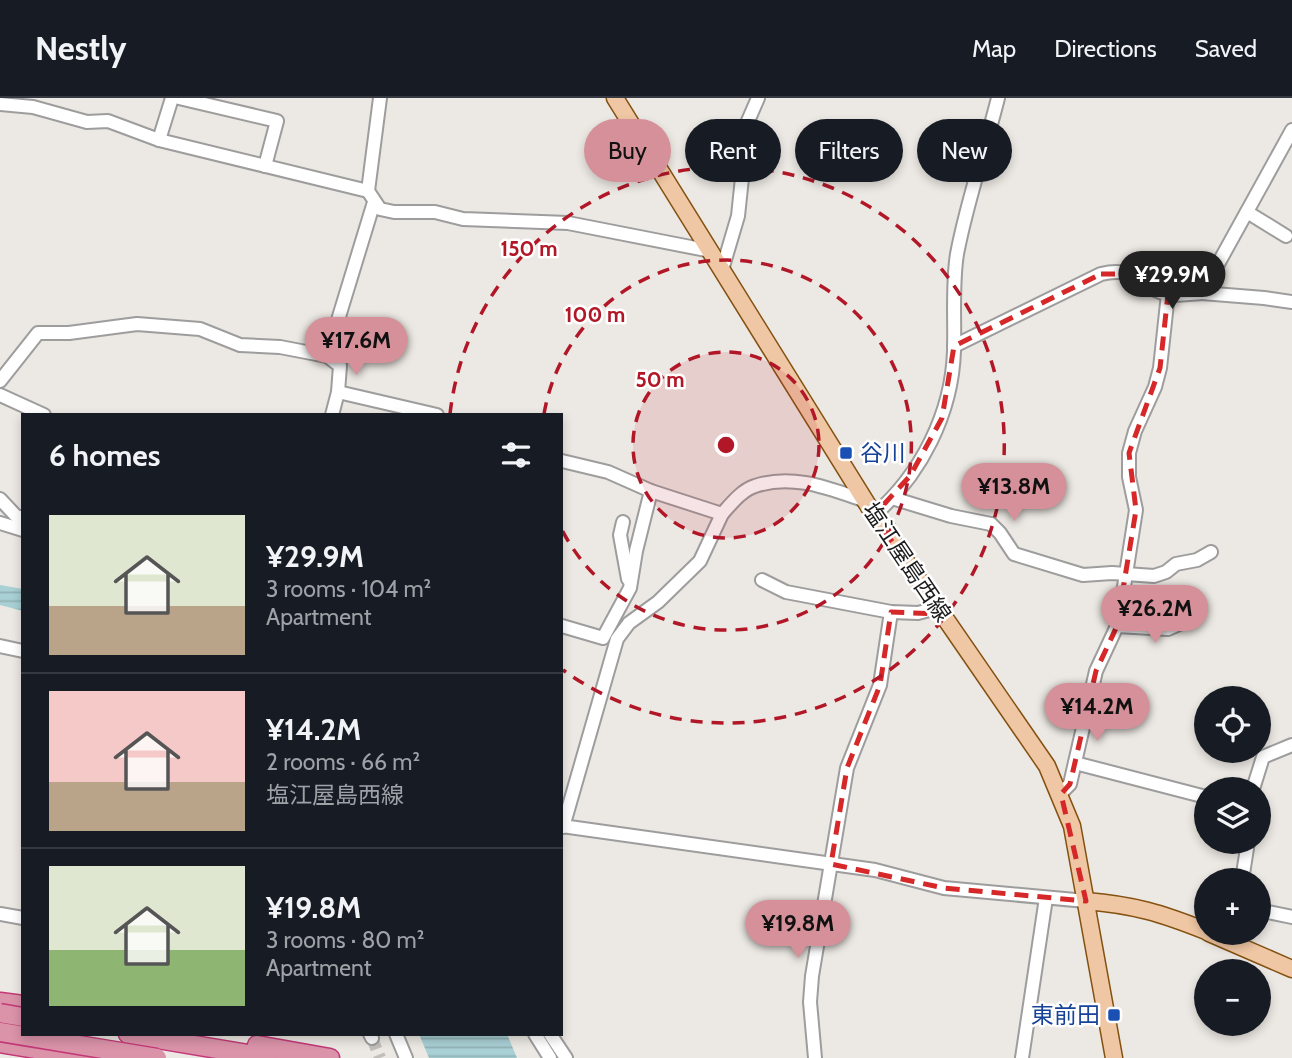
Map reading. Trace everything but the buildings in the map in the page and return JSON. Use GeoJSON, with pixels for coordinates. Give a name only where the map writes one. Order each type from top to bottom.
{"type":"FeatureCollection","features":[{"type":"Feature","properties":{"kind":"highway"},"geometry":{"type":"LineString","coordinates":[[0,1002],[21,1005]]}},
{"type":"Feature","properties":{"kind":"highway"},"geometry":{"type":"LineString","coordinates":[[0,1013],[21,1005]]}},
{"type":"Feature","properties":{"kind":"highway"},"geometry":{"type":"LineString","coordinates":[[0,1032],[21,1035]]}},
{"type":"Feature","properties":{"kind":"highway"},"geometry":{"type":"LineString","coordinates":[[24,1036],[157,1058]]}},
{"type":"Feature","properties":{"kind":"highway"},"geometry":{"type":"LineString","coordinates":[[140,1036],[271,1058]]}},
{"type":"Feature","properties":{"kind":"highway"},"geometry":{"type":"LineString","coordinates":[[204,1036],[330,1058]]}},
{"type":"Feature","properties":{"kind":"highway"},"geometry":{"type":"LineString","coordinates":[[9,1049],[89,1058]]}},
{"type":"Feature","properties":{"kind":"main road","name":"塩江屋島西線"},"geometry":{"type":"LineString","coordinates":[[615,98],[869,507],[1047,766],[1072,826],[1114,1058]]}},
{"type":"Feature","properties":{"kind":"main road"},"geometry":{"type":"LineString","coordinates":[[1086,901],[1147,909],[1194,927]]}},
{"type":"Feature","properties":{"kind":"main road"},"geometry":{"type":"LineString","coordinates":[[1246,945],[1292,969]]}},
{"type":"Feature","properties":{"kind":"street"},"geometry":{"type":"LineString","coordinates":[[159,140],[172,98]]}},
{"type":"Feature","properties":{"kind":"street"},"geometry":{"type":"LineString","coordinates":[[180,98],[277,121],[265,166]]}},
{"type":"Feature","properties":{"kind":"street"},"geometry":{"type":"LineString","coordinates":[[327,356],[371,197],[380,98]]}},
{"type":"Feature","properties":{"kind":"street"},"geometry":{"type":"LineString","coordinates":[[722,270],[738,216],[747,121],[758,98]]}},
{"type":"Feature","properties":{"kind":"street"},"geometry":{"type":"LineString","coordinates":[[889,501],[923,455],[942,418],[951,378],[954,346],[957,255],[998,98]]}},
{"type":"Feature","properties":{"kind":"street"},"geometry":{"type":"LineString","coordinates":[[0,104],[34,103],[87,122],[108,121],[159,140],[265,166],[371,197],[380,209],[394,212],[435,212],[463,219],[568,223],[711,251]]}},
{"type":"Feature","properties":{"kind":"street"},"geometry":{"type":"LineString","coordinates":[[1202,293],[1292,130]]}},
{"type":"Feature","properties":{"kind":"street"},"geometry":{"type":"LineString","coordinates":[[1247,212],[1286,236]]}},
{"type":"Feature","properties":{"kind":"street"},"geometry":{"type":"LineString","coordinates":[[954,346],[1101,274],[1113,271],[1132,274],[1152,289],[1168,294],[1202,293],[1292,302]]}},
{"type":"Feature","properties":{"kind":"street"},"geometry":{"type":"LineString","coordinates":[[1060,794],[1070,784],[1096,671],[1117,626],[1136,510],[1129,477],[1129,453],[1160,368],[1168,294]]}},
{"type":"Feature","properties":{"kind":"street"},"geometry":{"type":"LineString","coordinates":[[0,381],[38,333],[69,333],[137,324],[200,328],[240,345],[280,347],[327,356],[340,366],[338,392],[333,413]]}},
{"type":"Feature","properties":{"kind":"street"},"geometry":{"type":"LineString","coordinates":[[338,392],[428,413]]}},
{"type":"Feature","properties":{"kind":"street"},"geometry":{"type":"LineString","coordinates":[[0,395],[40,413]]}},
{"type":"Feature","properties":{"kind":"street"},"geometry":{"type":"LineString","coordinates":[[563,461],[608,472],[651,491],[722,514]]}},
{"type":"Feature","properties":{"kind":"street"},"geometry":{"type":"LineString","coordinates":[[617,639],[629,623],[658,602],[701,561],[722,514],[753,486],[782,481],[807,482],[869,507],[889,501],[991,524],[1014,554],[1083,575],[1154,576],[1166,572],[1176,564],[1197,561],[1211,552]]}},
{"type":"Feature","properties":{"kind":"street"},"geometry":{"type":"LineString","coordinates":[[563,626],[603,639],[630,588],[651,491]]}},
{"type":"Feature","properties":{"kind":"street"},"geometry":{"type":"LineString","coordinates":[[0,499],[16,516],[21,517]]}},
{"type":"Feature","properties":{"kind":"street"},"geometry":{"type":"LineString","coordinates":[[563,823],[617,639],[632,598],[620,536],[623,522]]}},
{"type":"Feature","properties":{"kind":"street"},"geometry":{"type":"LineString","coordinates":[[0,523],[21,529]]}},
{"type":"Feature","properties":{"kind":"street"},"geometry":{"type":"LineString","coordinates":[[762,580],[786,592],[891,612],[918,613],[937,608]]}},
{"type":"Feature","properties":{"kind":"street"},"geometry":{"type":"LineString","coordinates":[[815,1058],[810,1002],[812,976],[847,768],[880,685],[891,612]]}},
{"type":"Feature","properties":{"kind":"street"},"geometry":{"type":"LineString","coordinates":[[1117,626],[1168,629],[1186,621]]}},
{"type":"Feature","properties":{"kind":"street"},"geometry":{"type":"LineString","coordinates":[[0,646],[21,651]]}},
{"type":"Feature","properties":{"kind":"street"},"geometry":{"type":"LineString","coordinates":[[1257,777],[1263,757],[1292,745]]}},
{"type":"Feature","properties":{"kind":"street"},"geometry":{"type":"LineString","coordinates":[[1075,763],[1194,794]]}},
{"type":"Feature","properties":{"kind":"street"},"geometry":{"type":"LineString","coordinates":[[563,826],[875,870],[944,888],[1086,901]]}},
{"type":"Feature","properties":{"kind":"street"},"geometry":{"type":"LineString","coordinates":[[1022,1058],[1046,898]]}},
{"type":"Feature","properties":{"kind":"street"},"geometry":{"type":"LineString","coordinates":[[1271,913],[1292,917]]}},
{"type":"Feature","properties":{"kind":"street"},"geometry":{"type":"LineString","coordinates":[[0,914],[21,918]]}},
{"type":"Feature","properties":{"kind":"street"},"geometry":{"type":"LineString","coordinates":[[9,1049],[21,1008]]}},
{"type":"Feature","properties":{"kind":"street"},"geometry":{"type":"LineString","coordinates":[[397,1036],[406,1058]]}},
{"type":"Feature","properties":{"kind":"street"},"geometry":{"type":"LineString","coordinates":[[537,1036],[550,1058]]}},
{"type":"Feature","properties":{"kind":"street"},"geometry":{"type":"LineString","coordinates":[[551,1036],[566,1058]]}},
{"type":"Feature","properties":{"kind":"highlighted area"},"geometry":{"type":"Polygon","coordinates":[[[1101,274],[1133,274],[1168,294],[1160,368],[1129,453],[1136,510],[1117,626],[1096,671],[1070,784],[1061,794],[1086,901],[944,888],[831,864],[847,768],[880,685],[891,612],[941,614],[874,515],[910,476],[942,418],[954,346],[1101,274]]]}},
{"type":"Feature","properties":{"kind":"water"},"geometry":{"type":"Polygon","coordinates":[[[0,585],[21,589],[21,610],[0,605],[0,585]]]}},
{"type":"Feature","properties":{"kind":"water"},"geometry":{"type":"Polygon","coordinates":[[[420,1036],[508,1036],[517,1058],[429,1058],[420,1036]]]}},
{"type":"Feature","properties":{"kind":"tunnel"},"geometry":{"type":"LineString","coordinates":[[372,1038],[380,1058]]}},
{"type":"Feature","properties":{"kind":"place","name":"谷川"},"geometry":{"type":"Point","coordinates":[846,453]}},
{"type":"Feature","properties":{"kind":"place","name":"東前田"},"geometry":{"type":"Point","coordinates":[1114,1015]}}]}
